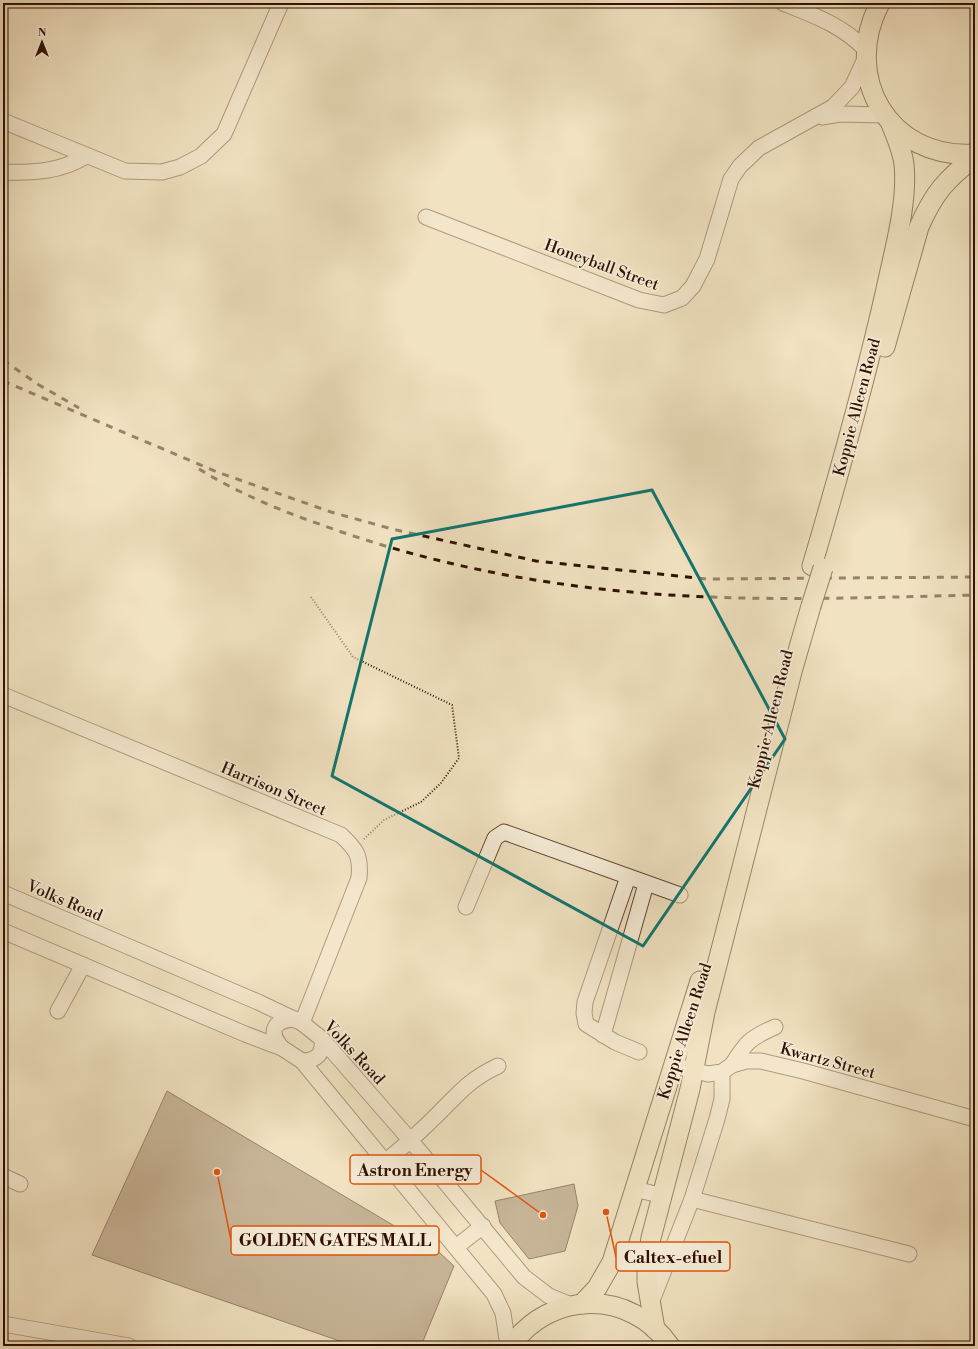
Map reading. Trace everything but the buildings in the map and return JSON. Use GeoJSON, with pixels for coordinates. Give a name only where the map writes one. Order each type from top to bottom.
{"type":"FeatureCollection","features":[{"type":"Feature","properties":{"kind":"main road"},"geometry":{"type":"LineString","coordinates":[[880,3],[868,32],[865,54],[870,88],[887,118],[911,139],[923,146],[951,154],[975,156]]}},
{"type":"Feature","properties":{"kind":"main road","name":"Koppie Alleen Road"},"geometry":{"type":"LineString","coordinates":[[818,567],[866,379],[900,220],[904,183],[904,164],[901,149],[887,118]]}},
{"type":"Feature","properties":{"kind":"main road","name":"Koppie Alleen Road"},"geometry":{"type":"LineString","coordinates":[[576,1305],[597,1288],[612,1262],[691,1013],[741,836],[769,720],[818,567],[919,227],[934,195],[952,175],[975,156]]}},
{"type":"Feature","properties":{"kind":"main road","name":"Koppie Alleen Road"},"geometry":{"type":"LineString","coordinates":[[655,1329],[647,1282],[647,1264],[651,1238],[663,1196],[693,1071],[705,1012],[793,668],[806,606]]}},
{"type":"Feature","properties":{"kind":"main road"},"geometry":{"type":"LineString","coordinates":[[509,1346],[528,1326],[542,1317],[556,1310],[576,1305],[608,1305],[633,1314],[655,1329],[670,1346]]}},
{"type":"Feature","properties":{"kind":"street"},"geometry":{"type":"LineString","coordinates":[[3,120],[86,156],[125,171],[146,173],[173,170],[201,156],[224,134],[281,3]]}},
{"type":"Feature","properties":{"kind":"street"},"geometry":{"type":"LineString","coordinates":[[783,3],[840,28],[854,37],[865,54]]}},
{"type":"Feature","properties":{"kind":"street","name":"Honeyball Street"},"geometry":{"type":"LineString","coordinates":[[426,217],[639,300],[664,305],[682,298],[693,286],[707,259],[731,179],[740,166],[760,148],[815,119],[834,107],[852,87],[865,54]]}},
{"type":"Feature","properties":{"kind":"street","name":"Honeyball Street"},"geometry":{"type":"LineString","coordinates":[[815,119],[840,114],[887,118]]}},
{"type":"Feature","properties":{"kind":"street"},"geometry":{"type":"LineString","coordinates":[[3,172],[24,173],[55,169],[74,164],[86,156]]}},
{"type":"Feature","properties":{"kind":"street","name":"Harrison Street"},"geometry":{"type":"LineString","coordinates":[[3,695],[341,836],[355,847]]}},
{"type":"Feature","properties":{"kind":"street"},"geometry":{"type":"LineString","coordinates":[[466,907],[495,838],[504,832],[568,853],[646,884],[680,895]]}},
{"type":"Feature","properties":{"kind":"street"},"geometry":{"type":"LineString","coordinates":[[282,1048],[276,1041],[274,1030],[277,1024],[282,1021],[298,1021],[359,878],[360,863],[355,847]]}},
{"type":"Feature","properties":{"kind":"street"},"geometry":{"type":"LineString","coordinates":[[628,877],[585,1002],[584,1013],[586,1024],[603,1035],[639,1052]]}},
{"type":"Feature","properties":{"kind":"street"},"geometry":{"type":"LineString","coordinates":[[603,1035],[646,884]]}},
{"type":"Feature","properties":{"kind":"street","name":"Volks Road"},"geometry":{"type":"LineString","coordinates":[[3,894],[298,1021],[322,1039],[411,1141],[524,1277],[536,1288],[549,1296],[576,1305]]}},
{"type":"Feature","properties":{"kind":"street"},"geometry":{"type":"LineString","coordinates":[[3,931],[245,1034],[282,1048],[302,1061],[494,1294],[500,1305],[506,1323],[509,1346]]}},
{"type":"Feature","properties":{"kind":"street"},"geometry":{"type":"LineString","coordinates":[[58,1011],[83,965]]}},
{"type":"Feature","properties":{"kind":"street"},"geometry":{"type":"LineString","coordinates":[[651,1303],[692,1199],[722,1099],[727,1068],[745,1044],[751,1039],[775,1026]]}},
{"type":"Feature","properties":{"kind":"street"},"geometry":{"type":"LineString","coordinates":[[302,1061],[314,1059],[318,1056],[322,1049],[322,1039]]}},
{"type":"Feature","properties":{"kind":"street","name":"Kwartz Street"},"geometry":{"type":"LineString","coordinates":[[674,1064],[693,1071],[708,1074],[746,1061],[761,1061],[803,1071],[975,1119]]}},
{"type":"Feature","properties":{"kind":"street"},"geometry":{"type":"LineString","coordinates":[[385,1162],[411,1141],[463,1088],[480,1074],[498,1066]]}},
{"type":"Feature","properties":{"kind":"street"},"geometry":{"type":"LineString","coordinates":[[3,1176],[20,1184]]}},
{"type":"Feature","properties":{"kind":"street"},"geometry":{"type":"LineString","coordinates":[[635,1189],[663,1196]]}},
{"type":"Feature","properties":{"kind":"street"},"geometry":{"type":"LineString","coordinates":[[692,1199],[910,1254]]}},
{"type":"Feature","properties":{"kind":"street"},"geometry":{"type":"LineString","coordinates":[[456,1248],[483,1226]]}},
{"type":"Feature","properties":{"kind":"street"},"geometry":{"type":"LineString","coordinates":[[3,1324],[129,1346]]}},
{"type":"Feature","properties":{"kind":"path"},"geometry":{"type":"LineString","coordinates":[[311,597],[353,657],[452,705],[459,758],[441,783],[421,802],[384,820],[355,847]]}},
{"type":"Feature","properties":{"kind":"highlighted area"},"geometry":{"type":"Polygon","coordinates":[[[652,490],[785,739],[643,946],[332,776],[392,539],[652,490]]]}},
{"type":"Feature","properties":{"kind":"railway"},"geometry":{"type":"LineString","coordinates":[[3,360],[39,385],[79,408]]}},
{"type":"Feature","properties":{"kind":"railway"},"geometry":{"type":"LineString","coordinates":[[3,381],[217,472],[331,512],[392,529],[536,561],[706,579],[975,577]]}},
{"type":"Feature","properties":{"kind":"railway"},"geometry":{"type":"LineString","coordinates":[[199,469],[229,486],[274,507],[357,537],[428,558],[501,574],[574,586],[701,597],[793,598],[975,595]]}},
{"type":"Feature","properties":{"kind":"place","name":"GOLDEN GATES MALL"},"geometry":{"type":"Point","coordinates":[217,1172]}},
{"type":"Feature","properties":{"kind":"place","name":"Caltex-efuel"},"geometry":{"type":"Point","coordinates":[606,1212]}},
{"type":"Feature","properties":{"kind":"place","name":"Astron Energy"},"geometry":{"type":"Point","coordinates":[543,1215]}}]}
